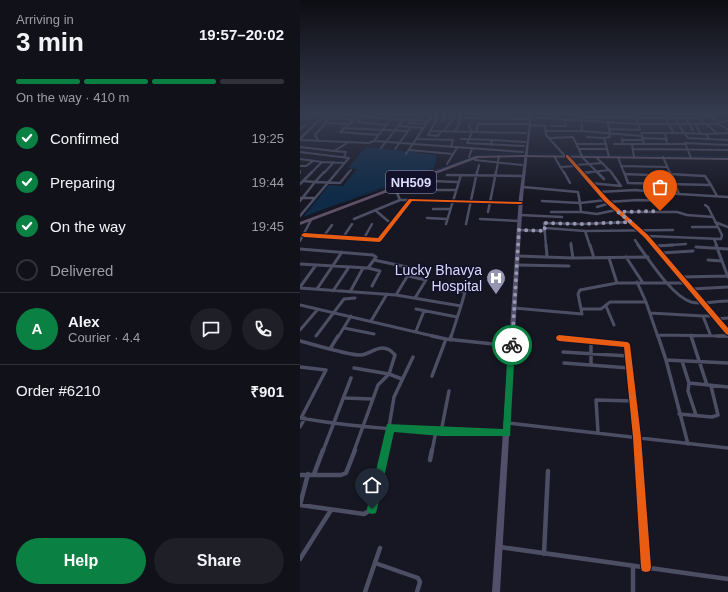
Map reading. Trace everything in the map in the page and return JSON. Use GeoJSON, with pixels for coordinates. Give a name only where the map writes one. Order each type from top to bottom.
{"type":"FeatureCollection","features":[{"type":"Feature","properties":{"kind":"highway","name":"NH509"},"geometry":{"type":"LineString","coordinates":[[300,224],[468,160],[524,154],[554,156],[634,156],[728,159]]}},
{"type":"Feature","properties":{"kind":"main road"},"geometry":{"type":"LineString","coordinates":[[521,200],[525,142]]}},
{"type":"Feature","properties":{"kind":"main road"},"geometry":{"type":"LineString","coordinates":[[496,592],[518,256],[521,176],[526,142]]}},
{"type":"Feature","properties":{"kind":"street"},"geometry":{"type":"LineString","coordinates":[[342,142],[370,143],[373,142]]}},
{"type":"Feature","properties":{"kind":"street"},"geometry":{"type":"LineString","coordinates":[[334,151],[348,142]]}},
{"type":"Feature","properties":{"kind":"street"},"geometry":{"type":"LineString","coordinates":[[381,142],[524,154]]}},
{"type":"Feature","properties":{"kind":"street"},"geometry":{"type":"LineString","coordinates":[[381,148],[385,142]]}},
{"type":"Feature","properties":{"kind":"street"},"geometry":{"type":"LineString","coordinates":[[406,154],[414,142]]}},
{"type":"Feature","properties":{"kind":"street"},"geometry":{"type":"LineString","coordinates":[[451,147],[453,142]]}},
{"type":"Feature","properties":{"kind":"street"},"geometry":{"type":"LineString","coordinates":[[519,142],[525,142]]}},
{"type":"Feature","properties":{"kind":"street"},"geometry":{"type":"LineString","coordinates":[[552,142],[608,202],[656,246],[728,332]]}},
{"type":"Feature","properties":{"kind":"street"},"geometry":{"type":"LineString","coordinates":[[710,142],[714,150]]}},
{"type":"Feature","properties":{"kind":"street"},"geometry":{"type":"LineString","coordinates":[[395,149],[399,143]]}},
{"type":"Feature","properties":{"kind":"street"},"geometry":{"type":"LineString","coordinates":[[464,149],[468,143],[524,146]]}},
{"type":"Feature","properties":{"kind":"street"},"geometry":{"type":"LineString","coordinates":[[614,144],[687,143],[728,145]]}},
{"type":"Feature","properties":{"kind":"street"},"geometry":{"type":"LineString","coordinates":[[576,144],[606,144],[609,156]]}},
{"type":"Feature","properties":{"kind":"street"},"geometry":{"type":"LineString","coordinates":[[576,144],[581,156],[604,179]]}},
{"type":"Feature","properties":{"kind":"street"},"geometry":{"type":"LineString","coordinates":[[632,144],[634,156]]}},
{"type":"Feature","properties":{"kind":"street"},"geometry":{"type":"LineString","coordinates":[[666,144],[668,149]]}},
{"type":"Feature","properties":{"kind":"street"},"geometry":{"type":"LineString","coordinates":[[684,144],[691,157]]}},
{"type":"Feature","properties":{"kind":"street"},"geometry":{"type":"LineString","coordinates":[[300,147],[346,152],[344,157]]}},
{"type":"Feature","properties":{"kind":"street"},"geometry":{"type":"LineString","coordinates":[[447,164],[457,148]]}},
{"type":"Feature","properties":{"kind":"street"},"geometry":{"type":"LineString","coordinates":[[579,149],[607,148]]}},
{"type":"Feature","properties":{"kind":"street"},"geometry":{"type":"LineString","coordinates":[[633,149],[728,150]]}},
{"type":"Feature","properties":{"kind":"street"},"geometry":{"type":"LineString","coordinates":[[409,150],[453,154]]}},
{"type":"Feature","properties":{"kind":"street"},"geometry":{"type":"LineString","coordinates":[[469,157],[472,150]]}},
{"type":"Feature","properties":{"kind":"street"},"geometry":{"type":"LineString","coordinates":[[300,152],[349,158],[300,216]]}},
{"type":"Feature","properties":{"kind":"street"},"geometry":{"type":"LineString","coordinates":[[488,212],[494,175],[500,156]]}},
{"type":"Feature","properties":{"kind":"street"},"geometry":{"type":"LineString","coordinates":[[554,156],[570,183]]}},
{"type":"Feature","properties":{"kind":"street"},"geometry":{"type":"LineString","coordinates":[[590,183],[621,186],[617,178],[596,156]]}},
{"type":"Feature","properties":{"kind":"street"},"geometry":{"type":"LineString","coordinates":[[618,157],[628,183],[711,185]]}},
{"type":"Feature","properties":{"kind":"street"},"geometry":{"type":"LineString","coordinates":[[663,157],[679,194]]}},
{"type":"Feature","properties":{"kind":"street"},"geometry":{"type":"LineString","coordinates":[[300,159],[345,163]]}},
{"type":"Feature","properties":{"kind":"street"},"geometry":{"type":"LineString","coordinates":[[475,160],[522,165]]}},
{"type":"Feature","properties":{"kind":"street"},"geometry":{"type":"LineString","coordinates":[[300,166],[306,166],[313,161]]}},
{"type":"Feature","properties":{"kind":"street"},"geometry":{"type":"LineString","coordinates":[[300,184],[322,162]]}},
{"type":"Feature","properties":{"kind":"street"},"geometry":{"type":"LineString","coordinates":[[300,201],[301,198],[334,162]]}},
{"type":"Feature","properties":{"kind":"street"},"geometry":{"type":"LineString","coordinates":[[560,167],[603,163]]}},
{"type":"Feature","properties":{"kind":"street"},"geometry":{"type":"LineString","coordinates":[[466,224],[479,166]]}},
{"type":"Feature","properties":{"kind":"street"},"geometry":{"type":"LineString","coordinates":[[621,166],[667,167]]}},
{"type":"Feature","properties":{"kind":"street"},"geometry":{"type":"LineString","coordinates":[[300,179],[315,182],[341,183],[351,170]]}},
{"type":"Feature","properties":{"kind":"street"},"geometry":{"type":"LineString","coordinates":[[581,173],[610,170]]}},
{"type":"Feature","properties":{"kind":"street"},"geometry":{"type":"LineString","coordinates":[[625,174],[705,176],[717,196]]}},
{"type":"Feature","properties":{"kind":"street"},"geometry":{"type":"LineString","coordinates":[[447,175],[521,176]]}},
{"type":"Feature","properties":{"kind":"street"},"geometry":{"type":"LineString","coordinates":[[446,224],[461,175]]}},
{"type":"Feature","properties":{"kind":"street"},"geometry":{"type":"LineString","coordinates":[[432,181],[458,182]]}},
{"type":"Feature","properties":{"kind":"street"},"geometry":{"type":"LineString","coordinates":[[636,183],[637,190]]}},
{"type":"Feature","properties":{"kind":"street"},"geometry":{"type":"LineString","coordinates":[[523,187],[578,192],[581,212]]}},
{"type":"Feature","properties":{"kind":"street"},"geometry":{"type":"LineString","coordinates":[[395,188],[400,200]]}},
{"type":"Feature","properties":{"kind":"street"},"geometry":{"type":"LineString","coordinates":[[665,188],[676,188]]}},
{"type":"Feature","properties":{"kind":"street"},"geometry":{"type":"LineString","coordinates":[[420,190],[456,190]]}},
{"type":"Feature","properties":{"kind":"street"},"geometry":{"type":"LineString","coordinates":[[599,192],[637,190],[728,197]]}},
{"type":"Feature","properties":{"kind":"street"},"geometry":{"type":"LineString","coordinates":[[301,198],[315,198]]}},
{"type":"Feature","properties":{"kind":"street"},"geometry":{"type":"LineString","coordinates":[[354,219],[400,200],[490,202],[521,200]]}},
{"type":"Feature","properties":{"kind":"street"},"geometry":{"type":"LineString","coordinates":[[302,236],[363,240],[381,239],[411,200]]}},
{"type":"Feature","properties":{"kind":"street"},"geometry":{"type":"LineString","coordinates":[[542,200],[580,203],[638,200],[664,201]]}},
{"type":"Feature","properties":{"kind":"street"},"geometry":{"type":"LineString","coordinates":[[597,207],[608,202]]}},
{"type":"Feature","properties":{"kind":"street"},"geometry":{"type":"LineString","coordinates":[[646,236],[714,239],[722,238],[713,217],[705,204]]}},
{"type":"Feature","properties":{"kind":"street"},"geometry":{"type":"LineString","coordinates":[[433,209],[450,209]]}},
{"type":"Feature","properties":{"kind":"street"},"geometry":{"type":"LineString","coordinates":[[375,210],[388,221]]}},
{"type":"Feature","properties":{"kind":"street"},"geometry":{"type":"LineString","coordinates":[[551,212],[581,212],[597,214],[617,211],[676,212],[687,215],[713,217]]}},
{"type":"Feature","properties":{"kind":"street"},"geometry":{"type":"LineString","coordinates":[[480,219],[562,217]]}},
{"type":"Feature","properties":{"kind":"street"},"geometry":{"type":"LineString","coordinates":[[427,218],[448,219]]}},
{"type":"Feature","properties":{"kind":"street"},"geometry":{"type":"LineString","coordinates":[[300,241],[311,220]]}},
{"type":"Feature","properties":{"kind":"street"},"geometry":{"type":"LineString","coordinates":[[547,256],[544,223],[581,224],[631,222]]}},
{"type":"Feature","properties":{"kind":"street"},"geometry":{"type":"LineString","coordinates":[[715,222],[728,227]]}},
{"type":"Feature","properties":{"kind":"street"},"geometry":{"type":"LineString","coordinates":[[323,237],[332,224]]}},
{"type":"Feature","properties":{"kind":"street"},"geometry":{"type":"LineString","coordinates":[[342,238],[352,224]]}},
{"type":"Feature","properties":{"kind":"street"},"geometry":{"type":"LineString","coordinates":[[363,240],[372,224]]}},
{"type":"Feature","properties":{"kind":"street"},"geometry":{"type":"LineString","coordinates":[[581,224],[582,230]]}},
{"type":"Feature","properties":{"kind":"street"},"geometry":{"type":"LineString","coordinates":[[692,227],[717,227]]}},
{"type":"Feature","properties":{"kind":"street"},"geometry":{"type":"LineString","coordinates":[[519,230],[673,230]]}},
{"type":"Feature","properties":{"kind":"street"},"geometry":{"type":"LineString","coordinates":[[585,231],[594,258]]}},
{"type":"Feature","properties":{"kind":"street"},"geometry":{"type":"LineString","coordinates":[[682,277],[712,274],[728,276],[716,248],[714,239]]}},
{"type":"Feature","properties":{"kind":"street"},"geometry":{"type":"LineString","coordinates":[[635,240],[667,282],[685,300],[692,302],[728,301]]}},
{"type":"Feature","properties":{"kind":"street"},"geometry":{"type":"LineString","coordinates":[[571,243],[573,258]]}},
{"type":"Feature","properties":{"kind":"street"},"geometry":{"type":"LineString","coordinates":[[656,246],[686,244]]}},
{"type":"Feature","properties":{"kind":"street"},"geometry":{"type":"LineString","coordinates":[[696,247],[728,249]]}},
{"type":"Feature","properties":{"kind":"street"},"geometry":{"type":"LineString","coordinates":[[300,250],[373,255],[376,257],[368,268]]}},
{"type":"Feature","properties":{"kind":"street"},"geometry":{"type":"LineString","coordinates":[[661,253],[693,251]]}},
{"type":"Feature","properties":{"kind":"street"},"geometry":{"type":"LineString","coordinates":[[317,289],[342,252]]}},
{"type":"Feature","properties":{"kind":"street"},"geometry":{"type":"LineString","coordinates":[[518,256],[573,258],[648,257]]}},
{"type":"Feature","properties":{"kind":"street"},"geometry":{"type":"LineString","coordinates":[[626,257],[643,283]]}},
{"type":"Feature","properties":{"kind":"street"},"geometry":{"type":"LineString","coordinates":[[609,258],[617,283]]}},
{"type":"Feature","properties":{"kind":"street"},"geometry":{"type":"LineString","coordinates":[[374,260],[410,268],[411,270],[408,276],[396,295]]}},
{"type":"Feature","properties":{"kind":"street"},"geometry":{"type":"LineString","coordinates":[[708,260],[722,261]]}},
{"type":"Feature","properties":{"kind":"street"},"geometry":{"type":"LineString","coordinates":[[300,264],[368,268],[380,271],[372,286]]}},
{"type":"Feature","properties":{"kind":"street"},"geometry":{"type":"LineString","coordinates":[[300,288],[316,265]]}},
{"type":"Feature","properties":{"kind":"street"},"geometry":{"type":"LineString","coordinates":[[517,265],[569,266]]}},
{"type":"Feature","properties":{"kind":"street"},"geometry":{"type":"LineString","coordinates":[[333,291],[349,267]]}},
{"type":"Feature","properties":{"kind":"street"},"geometry":{"type":"LineString","coordinates":[[350,292],[363,268]]}},
{"type":"Feature","properties":{"kind":"street"},"geometry":{"type":"LineString","coordinates":[[408,276],[426,280],[415,298]]}},
{"type":"Feature","properties":{"kind":"street"},"geometry":{"type":"LineString","coordinates":[[637,282],[646,302],[666,360],[688,444]]}},
{"type":"Feature","properties":{"kind":"street"},"geometry":{"type":"LineString","coordinates":[[514,308],[582,314],[578,291],[617,283],[687,283]]}},
{"type":"Feature","properties":{"kind":"street"},"geometry":{"type":"LineString","coordinates":[[432,376],[448,340],[465,292],[438,285]]}},
{"type":"Feature","properties":{"kind":"street"},"geometry":{"type":"LineString","coordinates":[[300,288],[396,295],[461,306]]}},
{"type":"Feature","properties":{"kind":"street"},"geometry":{"type":"LineString","coordinates":[[692,289],[728,288]]}},
{"type":"Feature","properties":{"kind":"street"},"geometry":{"type":"LineString","coordinates":[[371,321],[387,294]]}},
{"type":"Feature","properties":{"kind":"street"},"geometry":{"type":"LineString","coordinates":[[316,336],[344,299],[355,298]]}},
{"type":"Feature","properties":{"kind":"street"},"geometry":{"type":"LineString","coordinates":[[581,309],[601,309],[610,302],[646,302]]}},
{"type":"Feature","properties":{"kind":"street"},"geometry":{"type":"LineString","coordinates":[[300,305],[416,331],[448,340],[512,346]]}},
{"type":"Feature","properties":{"kind":"street"},"geometry":{"type":"LineString","coordinates":[[606,306],[614,325]]}},
{"type":"Feature","properties":{"kind":"street"},"geometry":{"type":"LineString","coordinates":[[300,330],[318,309]]}},
{"type":"Feature","properties":{"kind":"street"},"geometry":{"type":"LineString","coordinates":[[416,309],[457,317]]}},
{"type":"Feature","properties":{"kind":"street"},"geometry":{"type":"LineString","coordinates":[[416,331],[424,311]]}},
{"type":"Feature","properties":{"kind":"street"},"geometry":{"type":"LineString","coordinates":[[650,313],[728,318]]}},
{"type":"Feature","properties":{"kind":"street"},"geometry":{"type":"LineString","coordinates":[[330,349],[351,316]]}},
{"type":"Feature","properties":{"kind":"street"},"geometry":{"type":"LineString","coordinates":[[703,316],[710,334]]}},
{"type":"Feature","properties":{"kind":"street"},"geometry":{"type":"LineString","coordinates":[[344,328],[374,334]]}},
{"type":"Feature","properties":{"kind":"street"},"geometry":{"type":"LineString","coordinates":[[658,335],[710,334],[728,336]]}},
{"type":"Feature","properties":{"kind":"street"},"geometry":{"type":"LineString","coordinates":[[679,414],[712,417],[718,415],[691,335]]}},
{"type":"Feature","properties":{"kind":"street"},"geometry":{"type":"LineString","coordinates":[[559,338],[627,344],[637,437],[646,568]]}},
{"type":"Feature","properties":{"kind":"street"},"geometry":{"type":"LineString","coordinates":[[300,341],[358,355],[364,355],[374,348],[391,351],[395,355],[389,374],[378,385],[372,399],[346,473],[341,475],[300,474]]}},
{"type":"Feature","properties":{"kind":"street"},"geometry":{"type":"LineString","coordinates":[[591,341],[591,365]]}},
{"type":"Feature","properties":{"kind":"street"},"geometry":{"type":"LineString","coordinates":[[563,352],[628,356]]}},
{"type":"Feature","properties":{"kind":"street"},"geometry":{"type":"LineString","coordinates":[[308,474],[300,505],[364,514],[372,509],[390,427],[394,397],[413,357]]}},
{"type":"Feature","properties":{"kind":"street"},"geometry":{"type":"LineString","coordinates":[[666,360],[700,363],[728,363]]}},
{"type":"Feature","properties":{"kind":"street"},"geometry":{"type":"LineString","coordinates":[[682,361],[689,384],[688,391],[696,415]]}},
{"type":"Feature","properties":{"kind":"street"},"geometry":{"type":"LineString","coordinates":[[564,363],[629,368]]}},
{"type":"Feature","properties":{"kind":"street"},"geometry":{"type":"LineString","coordinates":[[300,367],[326,370],[302,418],[300,427]]}},
{"type":"Feature","properties":{"kind":"street"},"geometry":{"type":"LineString","coordinates":[[354,368],[389,374],[402,379]]}},
{"type":"Feature","properties":{"kind":"street"},"geometry":{"type":"LineString","coordinates":[[314,474],[345,398],[351,378]]}},
{"type":"Feature","properties":{"kind":"street"},"geometry":{"type":"LineString","coordinates":[[689,384],[728,386]]}},
{"type":"Feature","properties":{"kind":"street"},"geometry":{"type":"LineString","coordinates":[[441,432],[449,391]]}},
{"type":"Feature","properties":{"kind":"street"},"geometry":{"type":"LineString","coordinates":[[345,398],[372,399]]}},
{"type":"Feature","properties":{"kind":"street"},"geometry":{"type":"LineString","coordinates":[[598,432],[596,400],[633,401]]}},
{"type":"Feature","properties":{"kind":"street"},"geometry":{"type":"LineString","coordinates":[[302,418],[334,424],[364,425],[441,432],[507,433]]}},
{"type":"Feature","properties":{"kind":"street"},"geometry":{"type":"LineString","coordinates":[[507,424],[598,432],[728,448]]}},
{"type":"Feature","properties":{"kind":"street"},"geometry":{"type":"LineString","coordinates":[[430,460],[436,431]]}},
{"type":"Feature","properties":{"kind":"street"},"geometry":{"type":"LineString","coordinates":[[544,554],[548,470]]}},
{"type":"Feature","properties":{"kind":"street"},"geometry":{"type":"LineString","coordinates":[[300,559],[331,510]]}},
{"type":"Feature","properties":{"kind":"street"},"geometry":{"type":"LineString","coordinates":[[498,547],[633,567],[728,578]]}},
{"type":"Feature","properties":{"kind":"street"},"geometry":{"type":"LineString","coordinates":[[365,592],[380,548]]}},
{"type":"Feature","properties":{"kind":"street"},"geometry":{"type":"LineString","coordinates":[[375,563],[414,575],[420,582],[417,592]]}},
{"type":"Feature","properties":{"kind":"street"},"geometry":{"type":"LineString","coordinates":[[633,567],[633,592]]}},
{"type":"Feature","properties":{"kind":"water"},"geometry":{"type":"Polygon","coordinates":[[[366,147],[437,155],[434,168],[303,217],[329,185],[343,186],[357,169],[348,168],[366,147]]]}},
{"type":"Feature","properties":{"kind":"waterway"},"geometry":{"type":"LineString","coordinates":[[340,203],[473,157],[486,154],[521,153]]}},
{"type":"Feature","properties":{"kind":"waterway"},"geometry":{"type":"LineString","coordinates":[[527,153],[561,154]]}},
{"type":"Feature","properties":{"kind":"waterway"},"geometry":{"type":"LineString","coordinates":[[565,154],[728,157]]}},
{"type":"Feature","properties":{"kind":"cycle path"},"geometry":{"type":"LineString","coordinates":[[567,156],[606,200],[646,236],[728,332]]}},
{"type":"Feature","properties":{"kind":"cycle path"},"geometry":{"type":"LineString","coordinates":[[304,235],[379,240],[411,200],[521,203]]}},
{"type":"Feature","properties":{"kind":"cycle path"},"geometry":{"type":"LineString","coordinates":[[559,338],[627,345],[637,437],[646,567]]}},
{"type":"Feature","properties":{"kind":"way so far"},"geometry":{"type":"LineString","coordinates":[[512,345],[519,230],[545,231],[544,223],[581,224],[631,222],[618,212],[660,211]]}},
{"type":"Feature","properties":{"kind":"place","name":"Lucky Bhavya Hospital"},"geometry":{"type":"Point","coordinates":[496,295]}},
{"type":"Feature","properties":{"kind":"route"},"geometry":{"type":"LineString","coordinates":[[372,509],[390,427],[441,432],[507,433],[512,345]]}}]}
